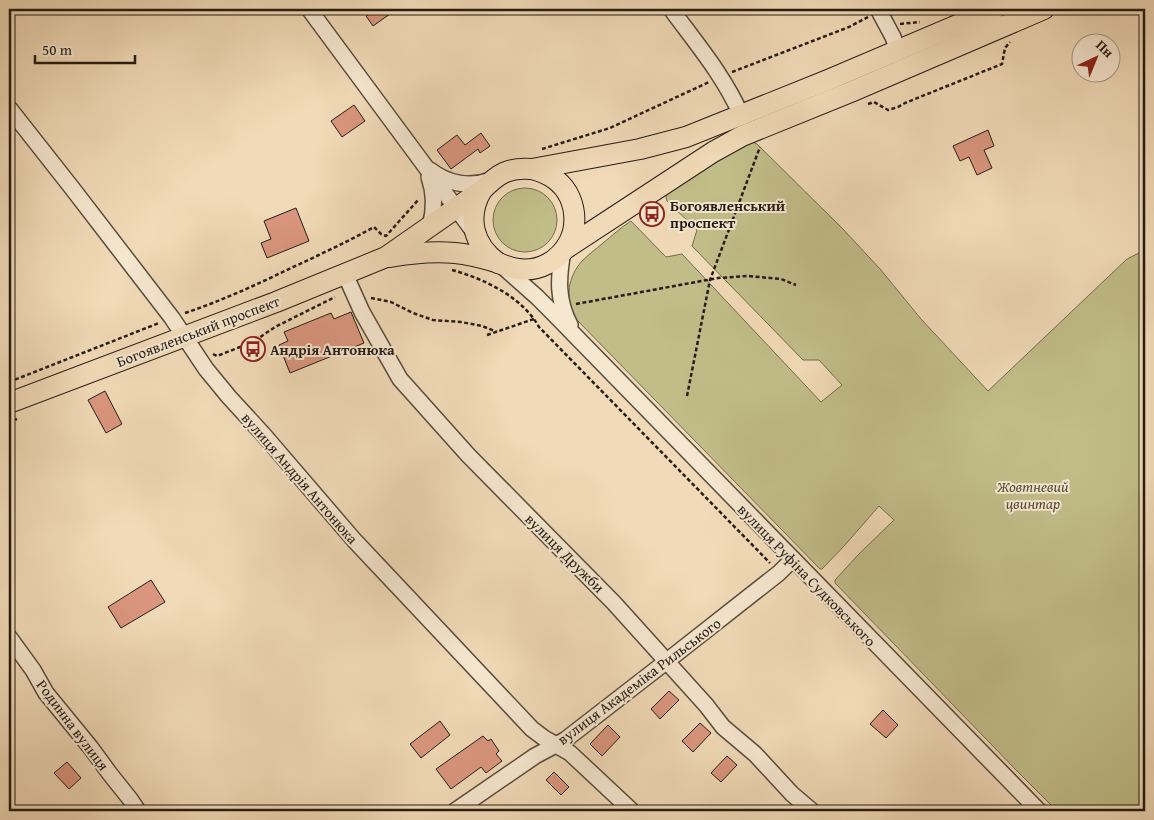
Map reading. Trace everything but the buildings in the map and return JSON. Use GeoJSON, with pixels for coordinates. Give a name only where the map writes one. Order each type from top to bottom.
{"type":"FeatureCollection","features":[{"type":"Feature","properties":{"kind":"main road","name":"Богоявленський проспект"},"geometry":{"type":"LineString","coordinates":[[13,411],[188,344],[276,302],[349,281],[507,171],[532,169],[649,147],[686,137],[828,80],[995,9]]}},
{"type":"Feature","properties":{"kind":"main road","name":"Богоявленський проспект"},"geometry":{"type":"LineString","coordinates":[[386,257],[424,252],[443,252],[461,254],[516,269],[531,269],[546,265],[564,250],[713,152],[742,136],[1044,9]]}},
{"type":"Feature","properties":{"kind":"main road"},"geometry":{"type":"LineString","coordinates":[[532,169],[549,176],[564,188],[569,196],[574,214],[574,223],[570,241],[564,250]]}},
{"type":"Feature","properties":{"kind":"main road"},"geometry":{"type":"LineString","coordinates":[[476,236],[473,216],[476,202],[487,185]]}},
{"type":"Feature","properties":{"kind":"main road","name":"вулиця Руфіна Судковського"},"geometry":{"type":"LineString","coordinates":[[476,236],[485,251],[498,263]]}},
{"type":"Feature","properties":{"kind":"street","name":"вулиця Руфіна Судковського"},"geometry":{"type":"LineString","coordinates":[[309,9],[476,236]]}},
{"type":"Feature","properties":{"kind":"street"},"geometry":{"type":"LineString","coordinates":[[671,9],[721,77],[741,115]]}},
{"type":"Feature","properties":{"kind":"street"},"geometry":{"type":"LineString","coordinates":[[879,10],[898,50]]}},
{"type":"Feature","properties":{"kind":"street","name":"вулиця Андрія Антонюка"},"geometry":{"type":"LineString","coordinates":[[9,108],[172,318],[206,369],[354,540],[532,729],[570,754],[632,811]]}},
{"type":"Feature","properties":{"kind":"street","name":"вулиця Руфіна Судковського"},"geometry":{"type":"LineString","coordinates":[[422,162],[436,175],[453,182],[473,184],[484,182],[487,185]]}},
{"type":"Feature","properties":{"kind":"street","name":"вулиця Руфіна Судковського"},"geometry":{"type":"LineString","coordinates":[[422,162],[428,174],[433,194],[433,214],[430,226]]}},
{"type":"Feature","properties":{"kind":"street","name":"вулиця Руфіна Судковського"},"geometry":{"type":"LineString","coordinates":[[558,311],[560,299],[559,280],[564,250]]}},
{"type":"Feature","properties":{"kind":"street","name":"вулиця Руфіна Судковського"},"geometry":{"type":"LineString","coordinates":[[498,263],[537,297],[558,311],[577,338],[1038,811]]}},
{"type":"Feature","properties":{"kind":"street","name":"вулиця Дружби"},"geometry":{"type":"LineString","coordinates":[[349,281],[362,312],[400,379],[468,455],[614,603],[706,705],[723,727],[755,754],[792,794],[812,811]]}},
{"type":"Feature","properties":{"kind":"street","name":"вулиця Академіка Рильського"},"geometry":{"type":"LineString","coordinates":[[455,811],[535,756],[564,740],[598,715],[667,662],[793,559]]}},
{"type":"Feature","properties":{"kind":"street","name":"Родинна вулиця"},"geometry":{"type":"LineString","coordinates":[[9,637],[33,670],[46,693],[91,748],[138,811]]}},
{"type":"Feature","properties":{"kind":"path"},"geometry":{"type":"LineString","coordinates":[[879,10],[900,24],[924,22]]}},
{"type":"Feature","properties":{"kind":"path"},"geometry":{"type":"LineString","coordinates":[[861,105],[874,102],[888,110],[1002,64],[1005,48],[1012,40]]}},
{"type":"Feature","properties":{"kind":"path"},"geometry":{"type":"LineString","coordinates":[[687,396],[710,280],[761,143]]}},
{"type":"Feature","properties":{"kind":"path"},"geometry":{"type":"LineString","coordinates":[[445,268],[484,281],[508,295],[534,318],[539,327],[779,572]]}},
{"type":"Feature","properties":{"kind":"path"},"geometry":{"type":"LineString","coordinates":[[487,335],[570,306],[710,280],[748,276],[781,279],[796,285]]}},
{"type":"Feature","properties":{"kind":"path"},"geometry":{"type":"LineString","coordinates":[[188,344],[217,356],[253,342],[275,327],[306,312],[349,281],[368,298],[391,302],[433,320],[461,322],[482,326],[497,332]]}},
{"type":"Feature","properties":{"kind":"path"},"geometry":{"type":"LineString","coordinates":[[9,422],[13,411]]}},
{"type":"Feature","properties":{"kind":"green space","name":"Жовтневий цвинтар"},"geometry":{"type":"Polygon","coordinates":[[[750,141],[757,144],[842,228],[881,270],[921,319],[988,391],[1127,259],[1145,250],[1145,811],[1057,811],[835,583],[835,580],[858,555],[894,520],[879,506],[845,545],[820,569],[574,317],[569,302],[569,287],[577,267],[589,254],[631,221],[666,257],[682,254],[821,402],[842,385],[819,360],[803,360],[692,246],[697,230],[667,201],[667,191],[750,141]]]}},
{"type":"Feature","properties":{"kind":"green space"},"geometry":{"type":"Polygon","coordinates":[[[525,188],[537,190],[548,197],[555,208],[557,220],[555,232],[548,243],[537,250],[525,252],[513,250],[502,243],[495,232],[493,220],[495,208],[502,197],[513,190],[525,188]]]}},
{"type":"Feature","properties":{"kind":"place","name":"Богоявленський проспект"},"geometry":{"type":"Point","coordinates":[652,214]}},
{"type":"Feature","properties":{"kind":"place","name":"Андрія Антонюка"},"geometry":{"type":"Point","coordinates":[253,349]}}]}
